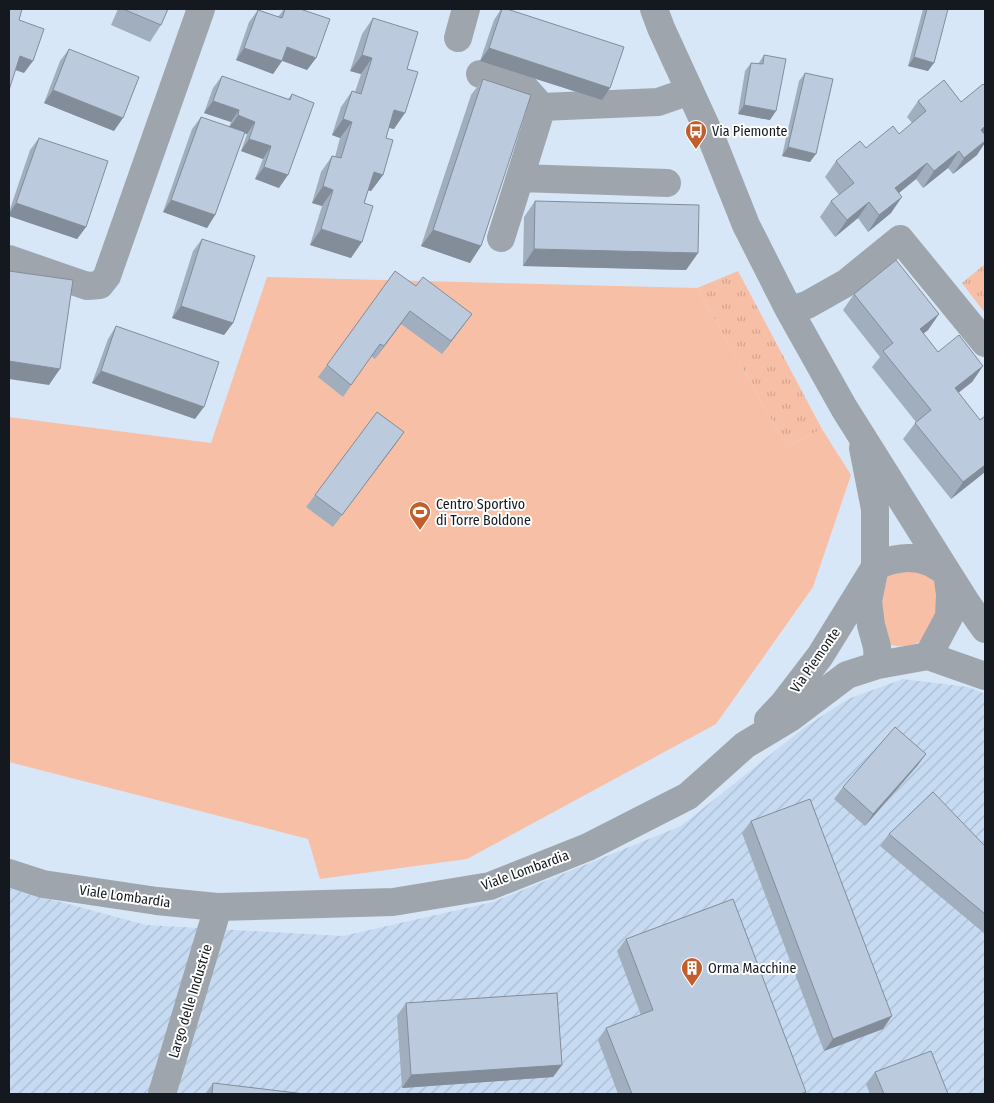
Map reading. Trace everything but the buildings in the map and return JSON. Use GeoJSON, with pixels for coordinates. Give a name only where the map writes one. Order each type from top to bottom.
{"type":"FeatureCollection","features":[{"type":"Feature","properties":{"kind":"street"},"geometry":{"type":"LineString","coordinates":[[9,259],[87,286],[100,285],[108,276],[201,9]]}},
{"type":"Feature","properties":{"kind":"street"},"geometry":{"type":"LineString","coordinates":[[458,38],[466,9]]}},
{"type":"Feature","properties":{"kind":"street"},"geometry":{"type":"LineString","coordinates":[[654,9],[711,137],[746,225],[789,310],[844,408],[985,629]]}},
{"type":"Feature","properties":{"kind":"street"},"geometry":{"type":"LineString","coordinates":[[480,74],[525,88],[542,107]]}},
{"type":"Feature","properties":{"kind":"street"},"geometry":{"type":"LineString","coordinates":[[542,107],[658,102],[690,91]]}},
{"type":"Feature","properties":{"kind":"street"},"geometry":{"type":"LineString","coordinates":[[501,238],[542,107]]}},
{"type":"Feature","properties":{"kind":"street"},"geometry":{"type":"LineString","coordinates":[[520,178],[667,183]]}},
{"type":"Feature","properties":{"kind":"street"},"geometry":{"type":"LineString","coordinates":[[789,310],[807,305],[846,284],[900,239],[985,343]]}},
{"type":"Feature","properties":{"kind":"street"},"geometry":{"type":"LineString","coordinates":[[860,432],[875,509],[874,567],[868,601],[870,625],[877,647],[878,665]]}},
{"type":"Feature","properties":{"kind":"street"},"geometry":{"type":"LineString","coordinates":[[874,567],[884,562],[909,558],[928,562],[947,572]]}},
{"type":"Feature","properties":{"kind":"street","name":"Via Piemonte"},"geometry":{"type":"LineString","coordinates":[[745,745],[784,703],[820,656],[874,567]]}},
{"type":"Feature","properties":{"kind":"street"},"geometry":{"type":"LineString","coordinates":[[928,656],[949,617],[950,594],[947,572]]}},
{"type":"Feature","properties":{"kind":"street","name":"Viale Lombardia"},"geometry":{"type":"LineString","coordinates":[[9,873],[43,884],[157,901],[217,907],[393,902],[490,886],[588,847],[688,796],[745,745],[790,718],[847,675],[878,665],[928,656],[985,676]]}},
{"type":"Feature","properties":{"kind":"street","name":"Largo delle Industrie"},"geometry":{"type":"LineString","coordinates":[[162,1094],[217,907]]}},
{"type":"Feature","properties":{"kind":"shaded area"},"geometry":{"type":"Polygon","coordinates":[[[903,679],[968,687],[985,694],[985,1094],[9,1094],[9,888],[146,925],[343,936],[493,902],[681,826],[805,727],[848,699],[903,679]]]}},
{"type":"Feature","properties":{"kind":"green space"},"geometry":{"type":"Polygon","coordinates":[[[985,264],[985,313],[962,283],[985,264]]]}},
{"type":"Feature","properties":{"kind":"green space"},"geometry":{"type":"Polygon","coordinates":[[[738,271],[822,429],[787,447],[697,288],[738,271]]]}},
{"type":"Feature","properties":{"kind":"green space","name":"Centro Sportivo di Torre Boldone"},"geometry":{"type":"Polygon","coordinates":[[[267,277],[697,288],[787,447],[822,429],[851,475],[813,587],[716,724],[467,859],[320,879],[308,839],[9,762],[9,417],[211,443],[267,277]]]}},
{"type":"Feature","properties":{"kind":"green space"},"geometry":{"type":"Polygon","coordinates":[[[890,569],[925,572],[937,583],[939,610],[923,641],[902,646],[889,644],[880,621],[881,574],[890,569]]]}},
{"type":"Feature","properties":{"kind":"place","name":"Via Piemonte"},"geometry":{"type":"Point","coordinates":[696,150]}},
{"type":"Feature","properties":{"kind":"place","name":"Centro Sportivo di Torre Boldone"},"geometry":{"type":"Point","coordinates":[420,531]}},
{"type":"Feature","properties":{"kind":"place","name":"Orma Macchine"},"geometry":{"type":"Point","coordinates":[692,987]}}]}
